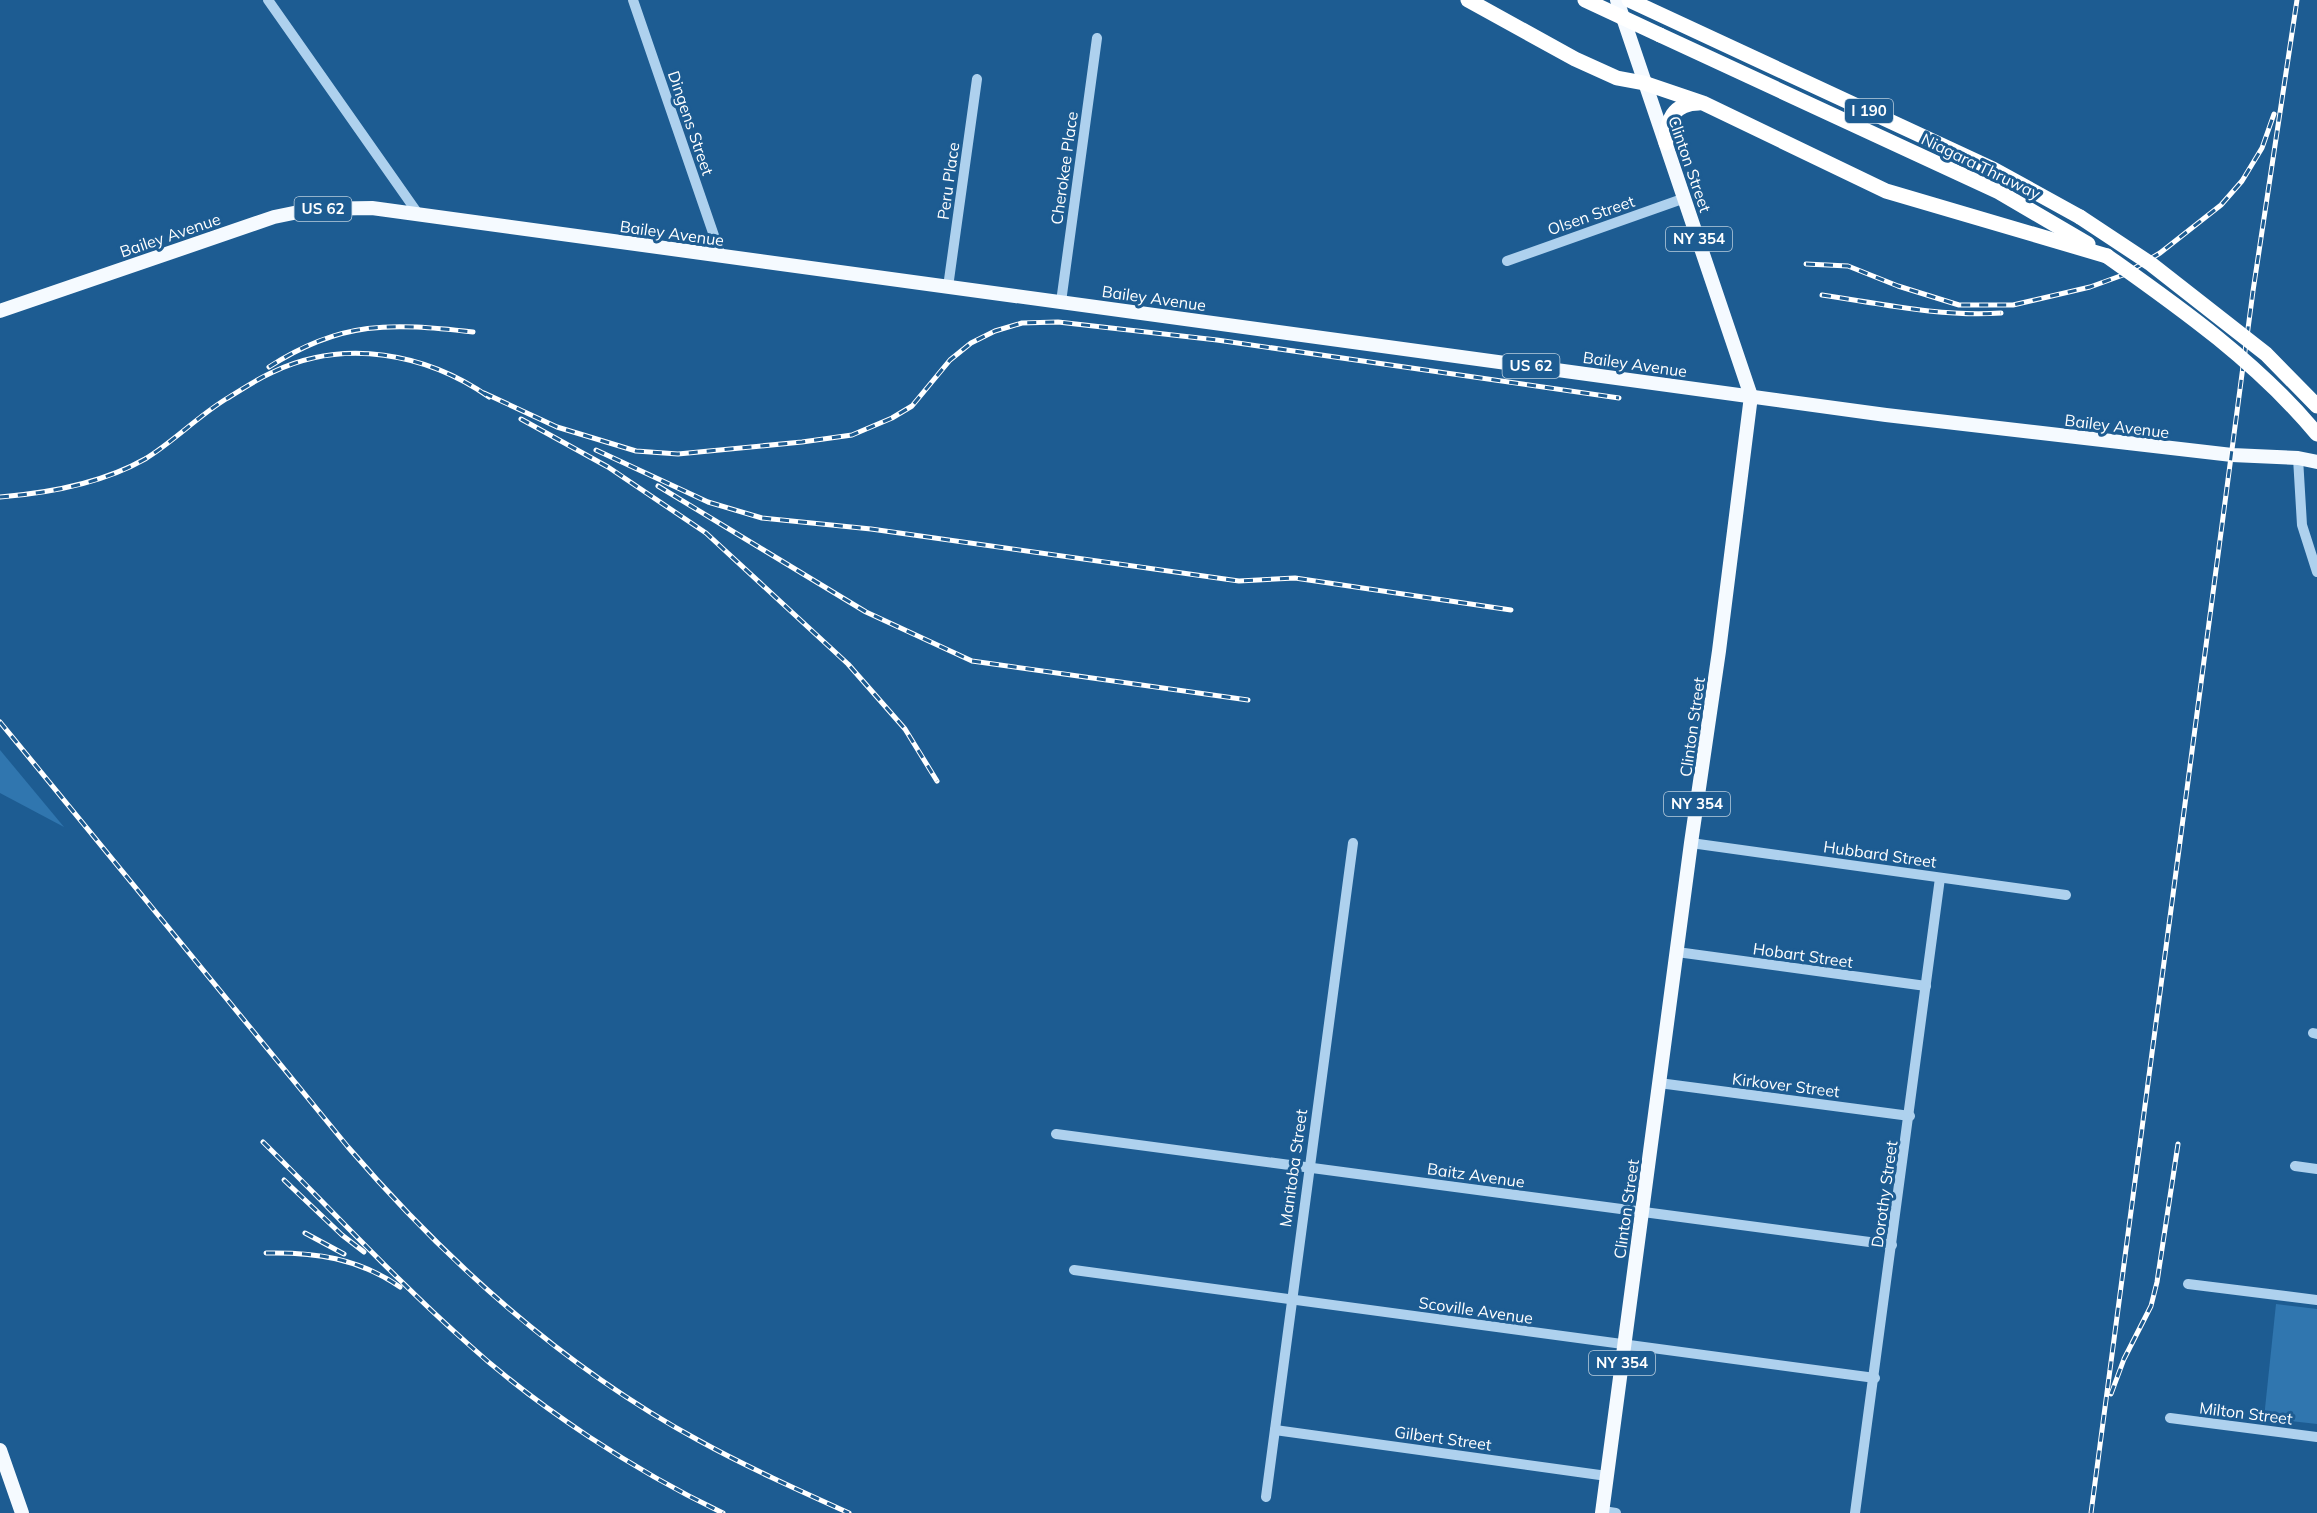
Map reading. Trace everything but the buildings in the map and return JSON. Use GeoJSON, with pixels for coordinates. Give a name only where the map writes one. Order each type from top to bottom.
{"type":"FeatureCollection","features":[{"type":"Feature","properties":{"kind":"highway"},"geometry":{"type":"LineString","coordinates":[[1468,0],[1575,59],[1617,78],[1644,83],[1703,103],[1886,191],[2107,256]]}},
{"type":"Feature","properties":{"kind":"highway","name":"Niagara Thruway"},"geometry":{"type":"LineString","coordinates":[[1585,0],[1999,192],[2062,228],[2107,256],[2212,333],[2288,401],[2317,434]]}},
{"type":"Feature","properties":{"kind":"highway","name":"Niagara Thruway"},"geometry":{"type":"LineString","coordinates":[[1629,0],[1993,169],[2080,217],[2151,264],[2266,354],[2317,406]]}},
{"type":"Feature","properties":{"kind":"highway"},"geometry":{"type":"LineString","coordinates":[[1666,143],[1669,118],[1679,107],[1690,103],[1703,103]]}},
{"type":"Feature","properties":{"kind":"main road","name":"Clinton Street"},"geometry":{"type":"LineString","coordinates":[[1607,1512],[1607,1476],[1691,843],[1719,651],[1751,396],[1617,0]]}},
{"type":"Feature","properties":{"kind":"main road","name":"Bailey Avenue"},"geometry":{"type":"LineString","coordinates":[[0,311],[274,217],[313,209],[372,208],[1895,416],[2232,455],[2298,458],[2317,462]]}},
{"type":"Feature","properties":{"kind":"main road"},"geometry":{"type":"LineString","coordinates":[[0,1450],[22,1513]]}},
{"type":"Feature","properties":{"kind":"street"},"geometry":{"type":"LineString","coordinates":[[268,0],[419,214]]}},
{"type":"Feature","properties":{"kind":"street","name":"Dingens Street"},"geometry":{"type":"LineString","coordinates":[[633,0],[721,256]]}},
{"type":"Feature","properties":{"kind":"street","name":"Cherokee Place"},"geometry":{"type":"LineString","coordinates":[[1061,302],[1097,38]]}},
{"type":"Feature","properties":{"kind":"street","name":"Peru Place"},"geometry":{"type":"LineString","coordinates":[[948,287],[977,79]]}},
{"type":"Feature","properties":{"kind":"street","name":"Olsen Street"},"geometry":{"type":"LineString","coordinates":[[1507,261],[1685,198]]}},
{"type":"Feature","properties":{"kind":"street"},"geometry":{"type":"LineString","coordinates":[[2298,458],[2302,525],[2317,572]]}},
{"type":"Feature","properties":{"kind":"street","name":"Manitoba Street"},"geometry":{"type":"LineString","coordinates":[[1266,1497],[1308,1167],[1353,843]]}},
{"type":"Feature","properties":{"kind":"street","name":"Hubbard Street"},"geometry":{"type":"LineString","coordinates":[[1691,843],[2066,895]]}},
{"type":"Feature","properties":{"kind":"street","name":"Dorothy Street"},"geometry":{"type":"LineString","coordinates":[[1855,1513],[1875,1378],[1940,878]]}},
{"type":"Feature","properties":{"kind":"street","name":"Hobart Street"},"geometry":{"type":"LineString","coordinates":[[1677,952],[1926,986]]}},
{"type":"Feature","properties":{"kind":"street","name":"Kirkover Street"},"geometry":{"type":"LineString","coordinates":[[1659,1083],[1910,1116]]}},
{"type":"Feature","properties":{"kind":"street","name":"Baitz Avenue"},"geometry":{"type":"LineString","coordinates":[[1056,1134],[1892,1245]]}},
{"type":"Feature","properties":{"kind":"street"},"geometry":{"type":"LineString","coordinates":[[2295,1166],[2317,1169]]}},
{"type":"Feature","properties":{"kind":"street","name":"Scoville Avenue"},"geometry":{"type":"LineString","coordinates":[[1074,1270],[1875,1378]]}},
{"type":"Feature","properties":{"kind":"street"},"geometry":{"type":"LineString","coordinates":[[2188,1284],[2317,1300]]}},
{"type":"Feature","properties":{"kind":"street","name":"Milton Street"},"geometry":{"type":"LineString","coordinates":[[2170,1418],[2317,1437]]}},
{"type":"Feature","properties":{"kind":"street","name":"Gilbert Street"},"geometry":{"type":"LineString","coordinates":[[1275,1430],[1607,1476]]}},
{"type":"Feature","properties":{"kind":"shaded area"},"geometry":{"type":"Polygon","coordinates":[[[0,750],[64,827],[0,793],[0,750]]]}},
{"type":"Feature","properties":{"kind":"shaded area"},"geometry":{"type":"Polygon","coordinates":[[[2276,1304],[2317,1309],[2317,1424],[2264,1418],[2276,1304]]]}},
{"type":"Feature","properties":{"kind":"railway"},"geometry":{"type":"LineString","coordinates":[[2091,1513],[2253,291],[2297,0]]}},
{"type":"Feature","properties":{"kind":"railway"},"geometry":{"type":"LineString","coordinates":[[1806,264],[1848,266],[1898,286],[1959,305],[2013,305],[2090,287],[2123,275],[2160,253],[2221,205],[2242,181],[2262,148],[2274,114]]}},
{"type":"Feature","properties":{"kind":"railway"},"geometry":{"type":"LineString","coordinates":[[1822,295],[1934,311],[2001,313]]}},
{"type":"Feature","properties":{"kind":"railway"},"geometry":{"type":"LineString","coordinates":[[484,393],[557,427],[636,451],[678,454],[802,442],[852,435],[892,418],[912,406],[950,360],[971,343],[995,331],[1022,323],[1058,322],[1217,340],[1619,398]]}},
{"type":"Feature","properties":{"kind":"railway"},"geometry":{"type":"LineString","coordinates":[[269,367],[320,340],[368,328],[417,327],[473,332]]}},
{"type":"Feature","properties":{"kind":"railway"},"geometry":{"type":"LineString","coordinates":[[0,497],[74,486],[128,468],[145,459],[215,406],[255,381],[300,362],[328,355],[356,353],[384,355],[412,361],[465,382],[489,397]]}},
{"type":"Feature","properties":{"kind":"railway"},"geometry":{"type":"LineString","coordinates":[[521,419],[608,467],[706,533],[848,664],[905,729],[937,781]]}},
{"type":"Feature","properties":{"kind":"railway"},"geometry":{"type":"LineString","coordinates":[[596,450],[708,502],[762,518],[871,529],[1239,581],[1295,578],[1511,610]]}},
{"type":"Feature","properties":{"kind":"railway"},"geometry":{"type":"LineString","coordinates":[[658,486],[866,612],[972,661],[1248,700]]}},
{"type":"Feature","properties":{"kind":"railway"},"geometry":{"type":"LineString","coordinates":[[0,722],[348,1147],[386,1190],[467,1271],[554,1345],[648,1411],[735,1460],[849,1513]]}},
{"type":"Feature","properties":{"kind":"railway"},"geometry":{"type":"LineString","coordinates":[[263,1142],[415,1294],[495,1367],[589,1437],[690,1497],[723,1513]]}},
{"type":"Feature","properties":{"kind":"railway"},"geometry":{"type":"LineString","coordinates":[[2111,1394],[2124,1359],[2151,1306],[2157,1282],[2178,1144]]}},
{"type":"Feature","properties":{"kind":"railway"},"geometry":{"type":"LineString","coordinates":[[284,1180],[342,1235],[364,1252]]}},
{"type":"Feature","properties":{"kind":"railway"},"geometry":{"type":"LineString","coordinates":[[305,1233],[344,1254]]}},
{"type":"Feature","properties":{"kind":"railway"},"geometry":{"type":"LineString","coordinates":[[266,1253],[302,1254],[352,1263],[400,1287]]}}]}
